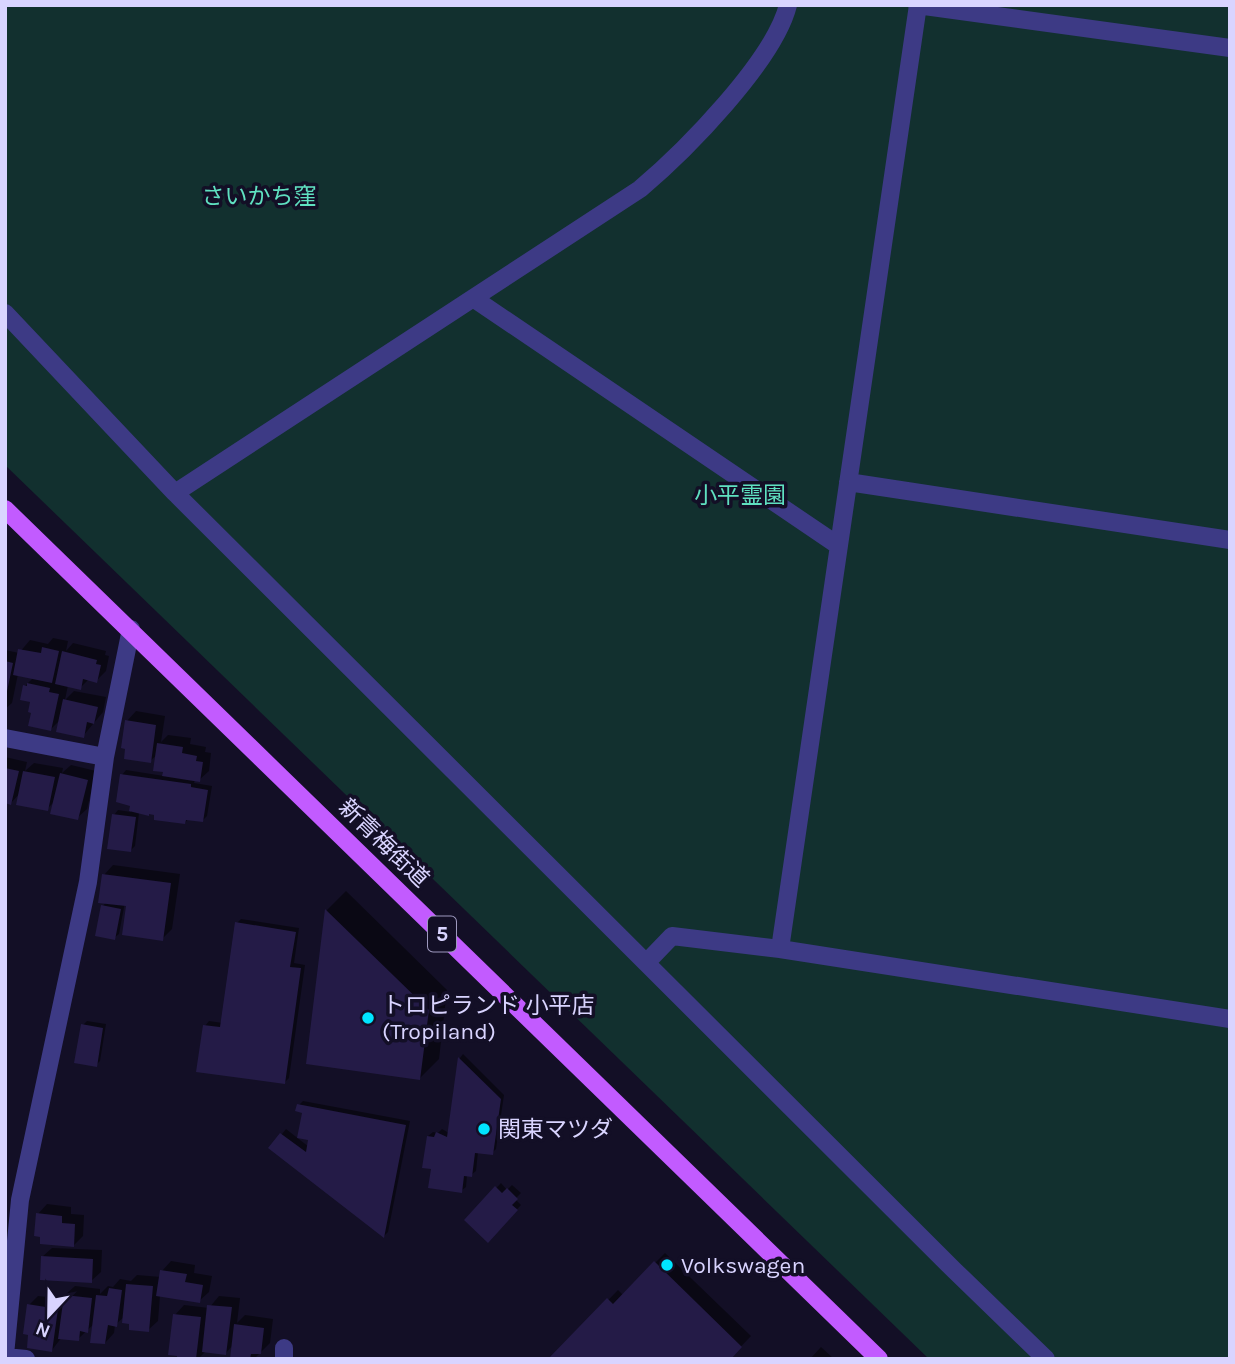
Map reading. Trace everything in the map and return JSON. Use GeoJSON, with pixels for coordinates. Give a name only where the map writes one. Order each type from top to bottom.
{"type":"FeatureCollection","features":[{"type":"Feature","properties":{"kind":"main road","name":"新青梅街道"},"geometry":{"type":"LineString","coordinates":[[5,509],[879,1359]]}},
{"type":"Feature","properties":{"kind":"street"},"geometry":{"type":"LineString","coordinates":[[175,493],[640,189],[661,172],[712,118],[754,67],[771,43],[788,5]]}},
{"type":"Feature","properties":{"kind":"street"},"geometry":{"type":"LineString","coordinates":[[780,949],[918,5],[1230,48]]}},
{"type":"Feature","properties":{"kind":"street"},"geometry":{"type":"LineString","coordinates":[[473,298],[839,546]]}},
{"type":"Feature","properties":{"kind":"street"},"geometry":{"type":"LineString","coordinates":[[5,313],[175,493],[1046,1359]]}},
{"type":"Feature","properties":{"kind":"street"},"geometry":{"type":"LineString","coordinates":[[848,482],[1230,540]]}},
{"type":"Feature","properties":{"kind":"street"},"geometry":{"type":"LineString","coordinates":[[26,1359],[5,1356],[20,1200],[88,882],[105,757],[131,629]]}},
{"type":"Feature","properties":{"kind":"street"},"geometry":{"type":"LineString","coordinates":[[5,738],[105,757]]}},
{"type":"Feature","properties":{"kind":"street"},"geometry":{"type":"LineString","coordinates":[[647,962],[672,936],[780,949],[1230,1018]]}},
{"type":"Feature","properties":{"kind":"green space","name":"小平霊園"},"geometry":{"type":"Polygon","coordinates":[[[5,5],[1230,5],[1230,1359],[929,1359],[5,465],[5,5]]]}},
{"type":"Feature","properties":{"kind":"building"},"geometry":{"type":"Polygon","coordinates":[[[42,647],[59,651],[52,683],[13,675],[18,649],[41,653],[42,647]]]}},
{"type":"Feature","properties":{"kind":"building"},"geometry":{"type":"Polygon","coordinates":[[[62,651],[97,660],[96,664],[101,665],[97,683],[83,679],[81,690],[55,684],[62,651]]]}},
{"type":"Feature","properties":{"kind":"building"},"geometry":{"type":"Polygon","coordinates":[[[5,661],[13,663],[6,696],[5,696],[5,661]]]}},
{"type":"Feature","properties":{"kind":"building"},"geometry":{"type":"Polygon","coordinates":[[[27,683],[50,688],[49,692],[59,694],[51,731],[28,726],[30,702],[20,700],[23,685],[27,686],[27,683]]]}},
{"type":"Feature","properties":{"kind":"building"},"geometry":{"type":"Polygon","coordinates":[[[63,699],[98,707],[94,724],[87,722],[84,738],[56,732],[63,699]]]}},
{"type":"Feature","properties":{"kind":"building"},"geometry":{"type":"Polygon","coordinates":[[[125,720],[156,725],[151,763],[124,759],[125,749],[121,748],[125,720]]]}},
{"type":"Feature","properties":{"kind":"building"},"geometry":{"type":"Polygon","coordinates":[[[157,743],[183,747],[182,753],[197,756],[196,761],[203,762],[200,782],[162,776],[163,772],[153,771],[157,743]]]}},
{"type":"Feature","properties":{"kind":"building"},"geometry":{"type":"Polygon","coordinates":[[[5,768],[19,771],[11,805],[5,803],[5,768]]]}},
{"type":"Feature","properties":{"kind":"building"},"geometry":{"type":"Polygon","coordinates":[[[23,771],[55,777],[48,811],[16,805],[23,771]]]}},
{"type":"Feature","properties":{"kind":"building"},"geometry":{"type":"Polygon","coordinates":[[[60,773],[88,780],[78,820],[50,814],[60,773]]]}},
{"type":"Feature","properties":{"kind":"building"},"geometry":{"type":"Polygon","coordinates":[[[120,774],[191,784],[191,787],[208,790],[203,822],[186,820],[185,824],[154,820],[154,815],[129,811],[130,806],[116,802],[120,774]]]}},
{"type":"Feature","properties":{"kind":"building"},"geometry":{"type":"Polygon","coordinates":[[[112,814],[136,817],[131,852],[107,849],[112,814]]]}},
{"type":"Feature","properties":{"kind":"building"},"geometry":{"type":"Polygon","coordinates":[[[102,874],[171,883],[163,941],[122,935],[126,906],[98,903],[102,874]]]}},
{"type":"Feature","properties":{"kind":"building"},"geometry":{"type":"Polygon","coordinates":[[[101,905],[121,909],[115,940],[95,936],[101,905]]]}},
{"type":"Feature","properties":{"kind":"building"},"geometry":{"type":"Polygon","coordinates":[[[325,909],[429,1010],[420,1080],[306,1064],[325,909]]]}},
{"type":"Feature","properties":{"kind":"building"},"geometry":{"type":"Polygon","coordinates":[[[235,922],[296,932],[290,967],[301,968],[285,1084],[196,1072],[203,1025],[220,1027],[235,922]]]}},
{"type":"Feature","properties":{"kind":"building"},"geometry":{"type":"Polygon","coordinates":[[[81,1024],[103,1028],[97,1067],[74,1063],[81,1024]]]}},
{"type":"Feature","properties":{"kind":"building"},"geometry":{"type":"Polygon","coordinates":[[[458,1057],[501,1099],[493,1155],[475,1153],[472,1177],[464,1176],[462,1193],[428,1188],[431,1169],[422,1168],[427,1136],[434,1137],[436,1132],[447,1137],[458,1057]]]}},
{"type":"Feature","properties":{"kind":"building"},"geometry":{"type":"Polygon","coordinates":[[[297,1104],[406,1125],[384,1238],[268,1148],[280,1133],[306,1152],[308,1140],[297,1138],[302,1113],[295,1111],[297,1104]]]}},
{"type":"Feature","properties":{"kind":"building"},"geometry":{"type":"Polygon","coordinates":[[[495,1186],[502,1193],[507,1188],[518,1199],[512,1205],[518,1210],[488,1243],[464,1220],[495,1186]]]}},
{"type":"Feature","properties":{"kind":"building"},"geometry":{"type":"Polygon","coordinates":[[[36,1213],[62,1216],[62,1223],[75,1224],[74,1247],[40,1244],[40,1237],[34,1236],[36,1213]]]}},
{"type":"Feature","properties":{"kind":"building"},"geometry":{"type":"Polygon","coordinates":[[[41,1256],[93,1259],[92,1283],[40,1280],[41,1256]]]}},
{"type":"Feature","properties":{"kind":"building"},"geometry":{"type":"Polygon","coordinates":[[[654,1261],[742,1347],[731,1359],[548,1359],[607,1298],[613,1304],[654,1261]]]}},
{"type":"Feature","properties":{"kind":"building"},"geometry":{"type":"Polygon","coordinates":[[[160,1270],[187,1274],[185,1282],[203,1285],[200,1303],[156,1296],[160,1270]]]}},
{"type":"Feature","properties":{"kind":"building"},"geometry":{"type":"Polygon","coordinates":[[[126,1284],[153,1286],[149,1332],[129,1330],[129,1324],[122,1323],[126,1284]]]}},
{"type":"Feature","properties":{"kind":"building"},"geometry":{"type":"Polygon","coordinates":[[[109,1288],[122,1290],[117,1327],[108,1325],[105,1344],[90,1343],[96,1295],[107,1296],[109,1288]]]}},
{"type":"Feature","properties":{"kind":"building"},"geometry":{"type":"Polygon","coordinates":[[[64,1295],[92,1298],[88,1333],[80,1331],[79,1341],[58,1339],[64,1295]]]}},
{"type":"Feature","properties":{"kind":"building"},"geometry":{"type":"Polygon","coordinates":[[[27,1304],[58,1309],[52,1352],[27,1348],[28,1335],[23,1334],[27,1304]]]}},
{"type":"Feature","properties":{"kind":"building"},"geometry":{"type":"Polygon","coordinates":[[[207,1305],[232,1307],[226,1355],[202,1352],[207,1305]]]}},
{"type":"Feature","properties":{"kind":"building"},"geometry":{"type":"Polygon","coordinates":[[[173,1314],[201,1317],[196,1359],[177,1359],[177,1356],[168,1355],[173,1314]]]}},
{"type":"Feature","properties":{"kind":"building"},"geometry":{"type":"Polygon","coordinates":[[[234,1324],[264,1328],[261,1354],[251,1354],[250,1359],[230,1359],[234,1324]]]}},
{"type":"Feature","properties":{"kind":"place","name":"トロピランド 小平店 (Tropiland)"},"geometry":{"type":"Point","coordinates":[368,1018]}},
{"type":"Feature","properties":{"kind":"place","name":"関東マツダ"},"geometry":{"type":"Point","coordinates":[484,1129]}},
{"type":"Feature","properties":{"kind":"place","name":"Volkswagen"},"geometry":{"type":"Point","coordinates":[667,1265]}},
{"type":"Feature","properties":{"kind":"park label","name":"さいかち窪"},"geometry":{"type":"Point","coordinates":[259,196]}}]}
